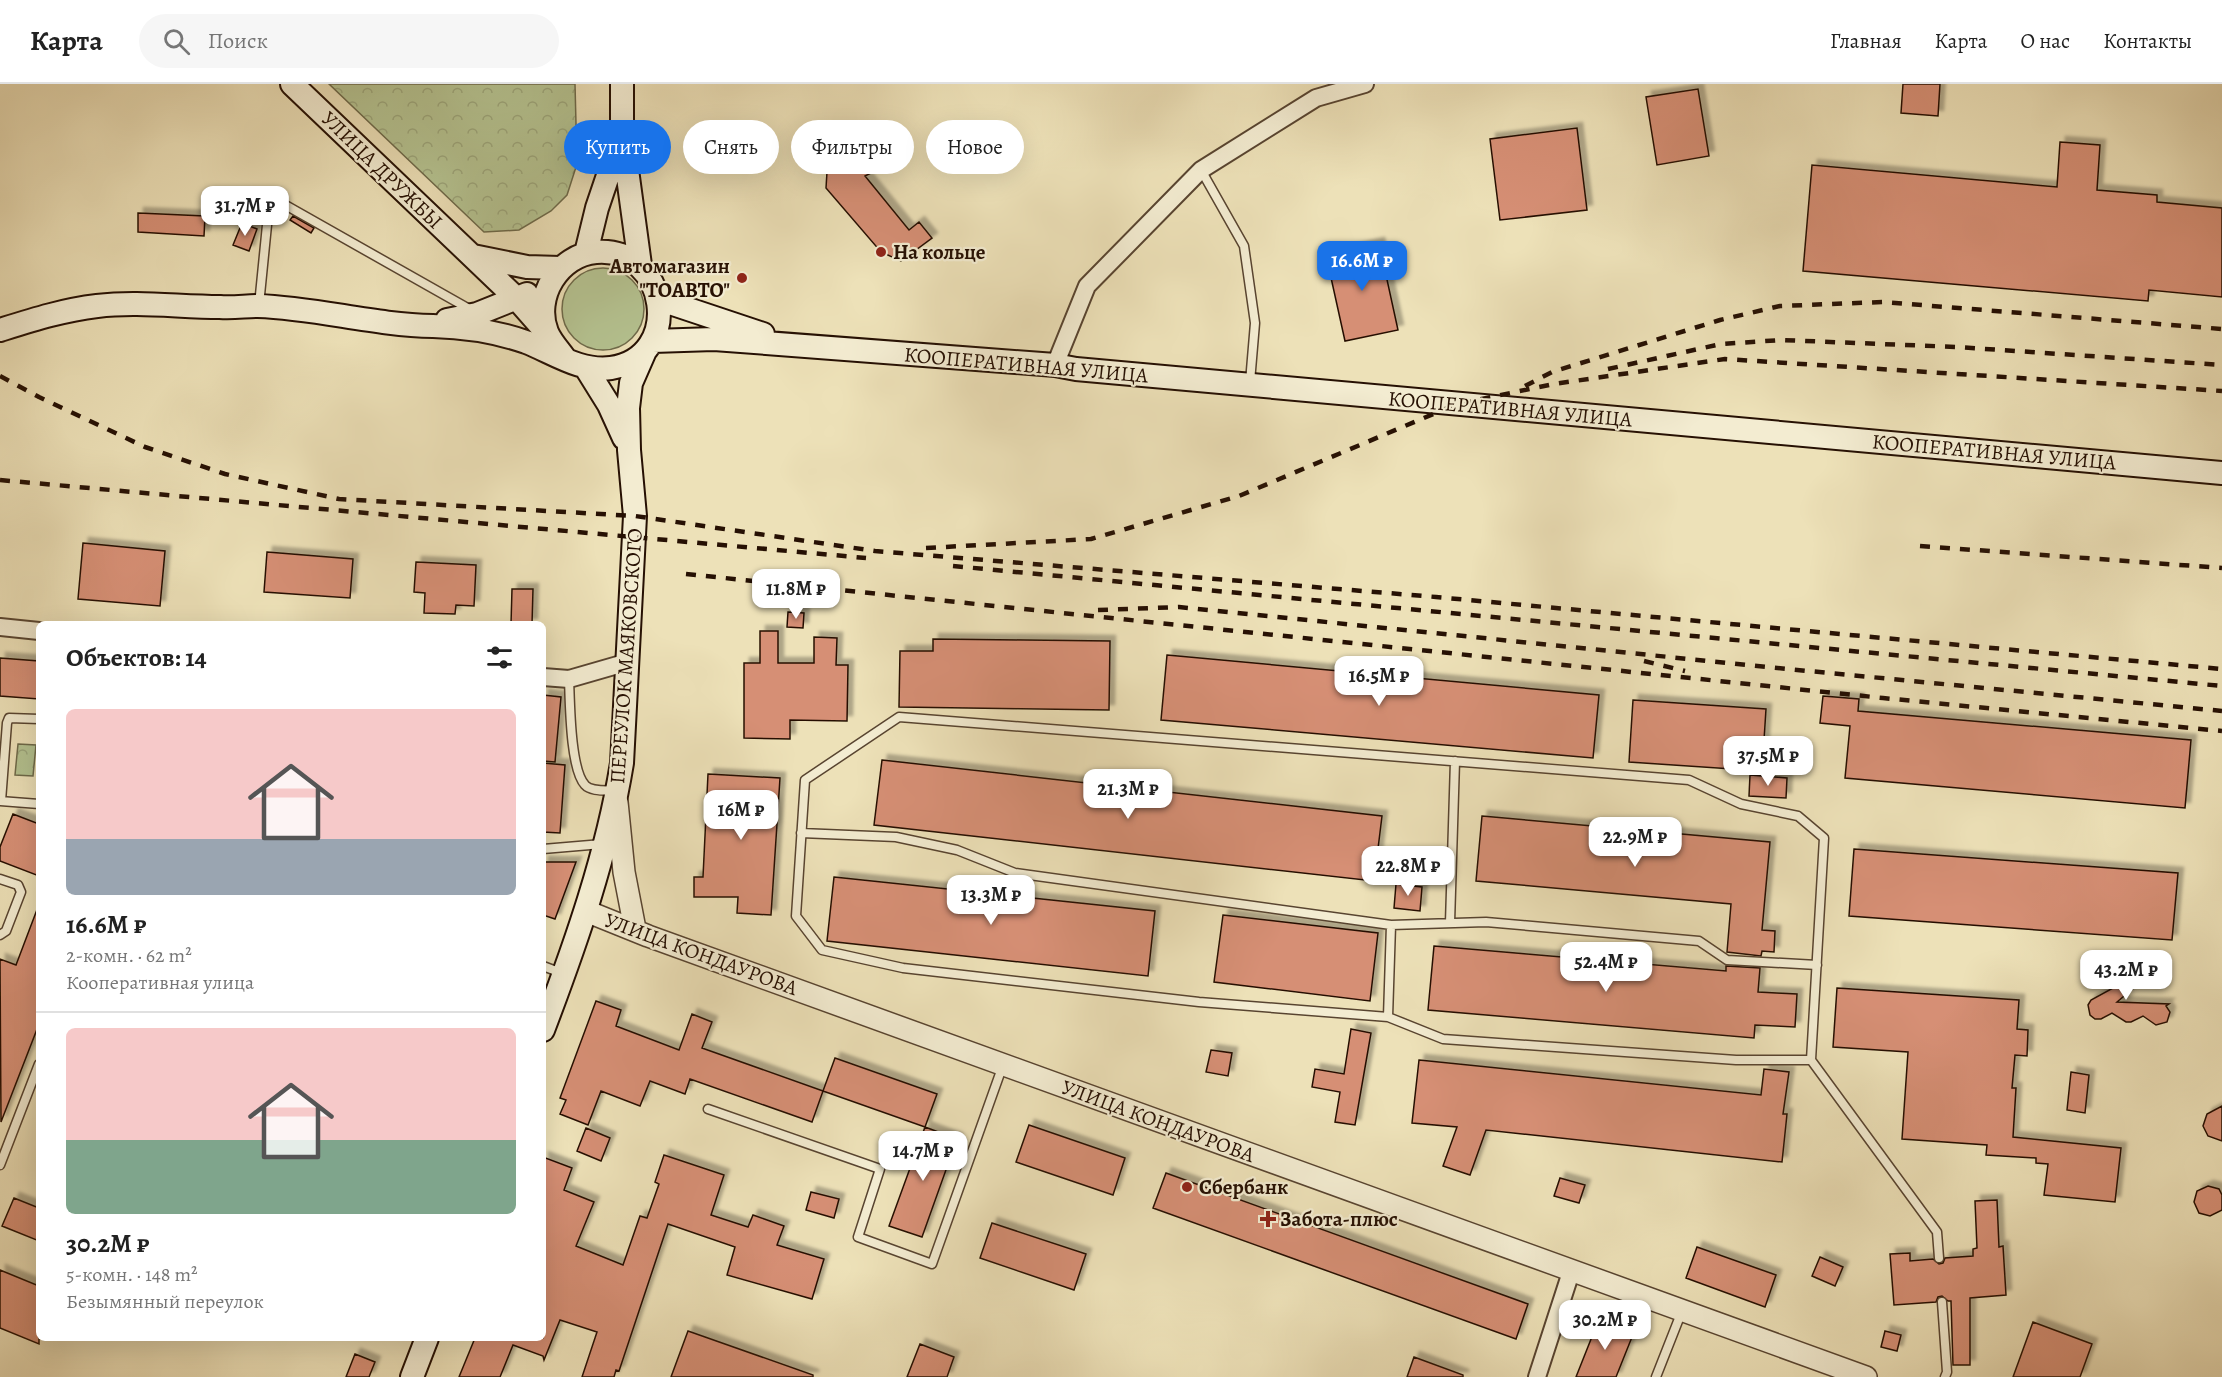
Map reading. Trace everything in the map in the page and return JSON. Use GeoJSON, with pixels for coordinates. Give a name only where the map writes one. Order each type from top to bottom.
{"type":"FeatureCollection","features":[{"type":"Feature","properties":{"kind":"main road","name":"УЛИЦА ДРУЖБЫ"},"geometry":{"type":"LineString","coordinates":[[292,84],[517,299],[547,333]]}},
{"type":"Feature","properties":{"kind":"main road"},"geometry":{"type":"LineString","coordinates":[[622,84],[622,120]]}},
{"type":"Feature","properties":{"kind":"main road"},"geometry":{"type":"LineString","coordinates":[[586,253],[608,174]]}},
{"type":"Feature","properties":{"kind":"main road"},"geometry":{"type":"LineString","coordinates":[[628,174],[640,265]]}},
{"type":"Feature","properties":{"kind":"main road"},"geometry":{"type":"LineString","coordinates":[[418,326],[477,314],[517,299],[554,277],[586,253],[608,251],[632,259],[640,265],[658,295],[660,316],[649,346],[631,383],[628,408],[629,450]]}},
{"type":"Feature","properties":{"kind":"main road"},"geometry":{"type":"LineString","coordinates":[[472,256],[527,267],[554,277]]}},
{"type":"Feature","properties":{"kind":"main road"},"geometry":{"type":"LineString","coordinates":[[554,277],[543,313],[547,333],[609,405],[629,450]]}},
{"type":"Feature","properties":{"kind":"main road","name":"КООПЕРАТИВНАЯ УЛИЦА"},"geometry":{"type":"LineString","coordinates":[[658,295],[673,304],[799,345]]}},
{"type":"Feature","properties":{"kind":"main road"},"geometry":{"type":"LineString","coordinates":[[0,330],[47,315],[98,306],[259,306],[418,326],[465,327],[525,342],[576,364],[611,368],[631,361],[649,346]]}},
{"type":"Feature","properties":{"kind":"main road","name":"КООПЕРАТИВНАЯ УЛИЦА"},"geometry":{"type":"LineString","coordinates":[[649,346],[714,339],[1056,365],[1076,369],[1249,386],[2222,473]]}},
{"type":"Feature","properties":{"kind":"main road","name":"ПЕРЕУЛОК МАЯКОВСКОГО"},"geometry":{"type":"LineString","coordinates":[[546,1022],[586,911],[617,794],[622,763],[636,516],[629,450]]}},
{"type":"Feature","properties":{"kind":"main road"},"geometry":{"type":"LineString","coordinates":[[412,1377],[426,1341]]}},
{"type":"Feature","properties":{"kind":"street"},"geometry":{"type":"LineString","coordinates":[[1056,365],[1087,286],[1201,170],[1316,98],[1365,84]]}},
{"type":"Feature","properties":{"kind":"street"},"geometry":{"type":"LineString","coordinates":[[0,627],[36,631]]}},
{"type":"Feature","properties":{"kind":"street"},"geometry":{"type":"LineString","coordinates":[[546,677],[569,679],[628,662]]}},
{"type":"Feature","properties":{"kind":"street"},"geometry":{"type":"LineString","coordinates":[[617,794],[624,872],[635,929]]}},
{"type":"Feature","properties":{"kind":"street","name":"УЛИЦА КОНДАУРОВА"},"geometry":{"type":"LineString","coordinates":[[586,911],[1571,1272],[1866,1377]]}},
{"type":"Feature","properties":{"kind":"street"},"geometry":{"type":"LineString","coordinates":[[1537,1377],[1571,1272]]}},
{"type":"Feature","properties":{"kind":"lane"},"geometry":{"type":"LineString","coordinates":[[1201,170],[1244,246],[1256,323],[1249,386]]}},
{"type":"Feature","properties":{"kind":"lane"},"geometry":{"type":"LineString","coordinates":[[259,306],[268,215],[280,202],[477,314]]}},
{"type":"Feature","properties":{"kind":"lane"},"geometry":{"type":"LineString","coordinates":[[569,679],[575,758],[582,781],[591,789],[617,794]]}},
{"type":"Feature","properties":{"kind":"lane"},"geometry":{"type":"LineString","coordinates":[[1811,1060],[1736,1060],[1443,1038],[1388,1017],[1199,1002],[903,968],[822,950],[796,916],[804,780],[899,717],[1689,780],[1741,804],[1798,816],[1824,838],[1811,1060],[1937,1232],[1939,1258]]}},
{"type":"Feature","properties":{"kind":"lane"},"geometry":{"type":"LineString","coordinates":[[36,719],[9,718],[0,801],[36,804]]}},
{"type":"Feature","properties":{"kind":"lane"},"geometry":{"type":"LineString","coordinates":[[1450,923],[1455,762]]}},
{"type":"Feature","properties":{"kind":"lane"},"geometry":{"type":"LineString","coordinates":[[801,833],[896,837],[957,850],[1015,873],[1391,925],[1486,922],[1699,941],[1727,960],[1817,965]]}},
{"type":"Feature","properties":{"kind":"lane"},"geometry":{"type":"LineString","coordinates":[[546,849],[604,843]]}},
{"type":"Feature","properties":{"kind":"lane"},"geometry":{"type":"LineString","coordinates":[[0,879],[18,885],[21,892],[6,932],[0,935]]}},
{"type":"Feature","properties":{"kind":"lane"},"geometry":{"type":"LineString","coordinates":[[1388,1017],[1391,925]]}},
{"type":"Feature","properties":{"kind":"lane"},"geometry":{"type":"LineString","coordinates":[[546,967],[564,974]]}},
{"type":"Feature","properties":{"kind":"lane"},"geometry":{"type":"LineString","coordinates":[[708,1109],[880,1169],[858,1236],[932,1264],[1003,1064]]}},
{"type":"Feature","properties":{"kind":"lane"},"geometry":{"type":"LineString","coordinates":[[0,1165],[36,1072]]}},
{"type":"Feature","properties":{"kind":"lane"},"geometry":{"type":"LineString","coordinates":[[1942,1302],[1947,1372],[1945,1377]]}},
{"type":"Feature","properties":{"kind":"lane"},"geometry":{"type":"LineString","coordinates":[[1656,1377],[1682,1311]]}},
{"type":"Feature","properties":{"kind":"green space"},"geometry":{"type":"Polygon","coordinates":[[[329,84],[575,84],[576,120],[564,120],[564,174],[574,174],[567,195],[551,211],[519,230],[484,232],[329,84]]]}},
{"type":"Feature","properties":{"kind":"green space"},"geometry":{"type":"Polygon","coordinates":[[[603,268],[619,271],[632,280],[641,293],[644,309],[641,325],[632,338],[619,347],[603,350],[587,347],[574,338],[565,325],[562,309],[565,293],[574,280],[587,271],[603,268]]]}},
{"type":"Feature","properties":{"kind":"green space"},"geometry":{"type":"Polygon","coordinates":[[[18,744],[36,745],[33,776],[15,775],[18,744]]]}},
{"type":"Feature","properties":{"kind":"building"},"geometry":{"type":"Polygon","coordinates":[[[1903,84],[1940,84],[1938,116],[1901,113],[1903,84]]]}},
{"type":"Feature","properties":{"kind":"building"},"geometry":{"type":"Polygon","coordinates":[[[1698,89],[1709,156],[1657,165],[1646,97],[1698,89]]]}},
{"type":"Feature","properties":{"kind":"building"},"geometry":{"type":"Polygon","coordinates":[[[1577,128],[1587,210],[1500,220],[1490,139],[1577,128]]]}},
{"type":"Feature","properties":{"kind":"building"},"geometry":{"type":"Polygon","coordinates":[[[2060,142],[2100,145],[2097,190],[2157,195],[2157,202],[2222,208],[2222,297],[2149,290],[2148,301],[1803,271],[1812,165],[2057,187],[2060,142]]]}},
{"type":"Feature","properties":{"kind":"building"},"geometry":{"type":"Polygon","coordinates":[[[827,174],[869,174],[865,176],[909,230],[919,222],[932,238],[901,261],[881,252],[826,188],[827,174]]]}},
{"type":"Feature","properties":{"kind":"building"},"geometry":{"type":"Polygon","coordinates":[[[138,213],[205,216],[204,236],[138,232],[138,213]]]}},
{"type":"Feature","properties":{"kind":"building"},"geometry":{"type":"Polygon","coordinates":[[[293,216],[314,228],[311,233],[290,220],[293,216]]]}},
{"type":"Feature","properties":{"kind":"building"},"geometry":{"type":"Polygon","coordinates":[[[242,223],[257,229],[249,251],[233,245],[242,223]]]}},
{"type":"Feature","properties":{"kind":"building"},"geometry":{"type":"Polygon","coordinates":[[[1379,243],[1398,330],[1345,341],[1326,255],[1379,243]]]}},
{"type":"Feature","properties":{"kind":"building"},"geometry":{"type":"Polygon","coordinates":[[[83,543],[165,551],[160,606],[78,599],[83,543]]]}},
{"type":"Feature","properties":{"kind":"building"},"geometry":{"type":"Polygon","coordinates":[[[267,552],[353,559],[350,598],[264,592],[267,552]]]}},
{"type":"Feature","properties":{"kind":"building"},"geometry":{"type":"Polygon","coordinates":[[[416,562],[476,565],[474,606],[456,605],[455,614],[424,613],[425,593],[414,592],[416,562]]]}},
{"type":"Feature","properties":{"kind":"building"},"geometry":{"type":"Polygon","coordinates":[[[512,589],[533,589],[532,621],[511,621],[512,589]]]}},
{"type":"Feature","properties":{"kind":"building"},"geometry":{"type":"Polygon","coordinates":[[[788,612],[804,613],[803,628],[787,627],[788,612]]]}},
{"type":"Feature","properties":{"kind":"building"},"geometry":{"type":"Polygon","coordinates":[[[760,631],[778,631],[778,663],[814,663],[814,637],[837,638],[836,665],[848,665],[847,721],[790,720],[790,739],[744,738],[744,663],[760,663],[760,631]]]}},
{"type":"Feature","properties":{"kind":"building"},"geometry":{"type":"Polygon","coordinates":[[[933,639],[1110,641],[1109,710],[899,707],[900,651],[933,651],[933,639]]]}},
{"type":"Feature","properties":{"kind":"building"},"geometry":{"type":"Polygon","coordinates":[[[1167,655],[1599,695],[1593,758],[1161,720],[1167,655]]]}},
{"type":"Feature","properties":{"kind":"building"},"geometry":{"type":"Polygon","coordinates":[[[0,658],[36,661],[36,699],[0,696],[0,658]]]}},
{"type":"Feature","properties":{"kind":"building"},"geometry":{"type":"Polygon","coordinates":[[[546,695],[561,697],[555,762],[546,761],[546,695]]]}},
{"type":"Feature","properties":{"kind":"building"},"geometry":{"type":"Polygon","coordinates":[[[1823,696],[1859,699],[1858,711],[2191,740],[2185,808],[1845,778],[1850,726],[1820,723],[1823,696]]]}},
{"type":"Feature","properties":{"kind":"building"},"geometry":{"type":"Polygon","coordinates":[[[1633,700],[1766,709],[1762,771],[1629,762],[1633,700]]]}},
{"type":"Feature","properties":{"kind":"building"},"geometry":{"type":"Polygon","coordinates":[[[882,760],[1382,816],[1374,881],[874,825],[882,760]]]}},
{"type":"Feature","properties":{"kind":"building"},"geometry":{"type":"Polygon","coordinates":[[[546,763],[565,765],[560,833],[546,832],[546,763]]]}},
{"type":"Feature","properties":{"kind":"building"},"geometry":{"type":"Polygon","coordinates":[[[708,774],[780,778],[771,915],[737,913],[738,897],[694,897],[694,877],[703,877],[708,774]]]}},
{"type":"Feature","properties":{"kind":"building"},"geometry":{"type":"Polygon","coordinates":[[[1750,775],[1787,778],[1786,798],[1749,796],[1750,775]]]}},
{"type":"Feature","properties":{"kind":"building"},"geometry":{"type":"Polygon","coordinates":[[[13,814],[36,823],[36,875],[0,861],[0,847],[13,814]]]}},
{"type":"Feature","properties":{"kind":"building"},"geometry":{"type":"Polygon","coordinates":[[[1482,816],[1770,842],[1762,930],[1775,931],[1774,952],[1762,951],[1761,956],[1727,952],[1731,904],[1476,881],[1482,816]]]}},
{"type":"Feature","properties":{"kind":"building"},"geometry":{"type":"Polygon","coordinates":[[[1854,849],[2178,873],[2172,940],[1849,916],[1854,849]]]}},
{"type":"Feature","properties":{"kind":"building"},"geometry":{"type":"Polygon","coordinates":[[[546,862],[576,862],[555,919],[546,916],[546,862]]]}},
{"type":"Feature","properties":{"kind":"building"},"geometry":{"type":"Polygon","coordinates":[[[834,877],[1155,911],[1148,976],[827,941],[834,877]]]}},
{"type":"Feature","properties":{"kind":"building"},"geometry":{"type":"Polygon","coordinates":[[[1396,884],[1422,887],[1420,911],[1394,908],[1396,884]]]}},
{"type":"Feature","properties":{"kind":"building"},"geometry":{"type":"Polygon","coordinates":[[[36,912],[36,1032],[1,1122],[0,959],[16,965],[36,912]]]}},
{"type":"Feature","properties":{"kind":"building"},"geometry":{"type":"Polygon","coordinates":[[[1223,915],[1378,933],[1370,1001],[1214,982],[1223,915]]]}},
{"type":"Feature","properties":{"kind":"building"},"geometry":{"type":"Polygon","coordinates":[[[1434,946],[1726,971],[1726,966],[1760,968],[1758,992],[1797,994],[1795,1027],[1755,1025],[1754,1038],[1428,1010],[1434,946]]]}},
{"type":"Feature","properties":{"kind":"building"},"geometry":{"type":"Polygon","coordinates":[[[2122,966],[2143,980],[2117,1002],[2169,1004],[2166,1006],[2170,1012],[2167,1022],[2156,1025],[2143,1016],[2126,1022],[2112,1013],[2101,1019],[2095,1019],[2090,1015],[2088,1005],[2091,1000],[2115,987],[2104,980],[2122,966]]]}},
{"type":"Feature","properties":{"kind":"building"},"geometry":{"type":"Polygon","coordinates":[[[1837,988],[2019,1000],[2017,1029],[2028,1030],[2027,1056],[2015,1055],[2012,1088],[2016,1088],[2013,1137],[2121,1148],[2115,1202],[2044,1195],[2048,1164],[2036,1163],[2036,1158],[1986,1155],[1987,1145],[1902,1139],[1908,1052],[1833,1047],[1837,988]]]}},
{"type":"Feature","properties":{"kind":"building"},"geometry":{"type":"Polygon","coordinates":[[[596,1001],[621,1010],[616,1026],[679,1050],[692,1014],[712,1022],[702,1048],[823,1091],[812,1122],[690,1079],[685,1094],[650,1081],[640,1106],[601,1091],[588,1125],[560,1114],[566,1100],[560,1098],[596,1001]]]}},
{"type":"Feature","properties":{"kind":"building"},"geometry":{"type":"Polygon","coordinates":[[[1351,1029],[1371,1033],[1355,1125],[1335,1122],[1340,1092],[1312,1087],[1315,1069],[1344,1074],[1351,1029]]]}},
{"type":"Feature","properties":{"kind":"building"},"geometry":{"type":"Polygon","coordinates":[[[1211,1050],[1232,1053],[1228,1076],[1206,1072],[1211,1050]]]}},
{"type":"Feature","properties":{"kind":"building"},"geometry":{"type":"Polygon","coordinates":[[[835,1058],[937,1094],[925,1127],[823,1091],[835,1058]]]}},
{"type":"Feature","properties":{"kind":"building"},"geometry":{"type":"Polygon","coordinates":[[[1419,1060],[1761,1095],[1764,1069],[1789,1072],[1783,1114],[1787,1114],[1782,1162],[1486,1130],[1470,1175],[1443,1166],[1457,1127],[1412,1123],[1419,1060]]]}},
{"type":"Feature","properties":{"kind":"building"},"geometry":{"type":"Polygon","coordinates":[[[2071,1072],[2089,1075],[2085,1113],[2067,1110],[2071,1072]]]}},
{"type":"Feature","properties":{"kind":"building"},"geometry":{"type":"Polygon","coordinates":[[[2222,1106],[2222,1141],[2208,1136],[2203,1126],[2207,1114],[2222,1106]]]}},
{"type":"Feature","properties":{"kind":"building"},"geometry":{"type":"Polygon","coordinates":[[[1029,1125],[1125,1158],[1113,1195],[1016,1162],[1029,1125]]]}},
{"type":"Feature","properties":{"kind":"building"},"geometry":{"type":"Polygon","coordinates":[[[925,1127],[957,1139],[922,1237],[889,1226],[925,1127]]]}},
{"type":"Feature","properties":{"kind":"building"},"geometry":{"type":"Polygon","coordinates":[[[586,1128],[610,1138],[601,1161],[577,1151],[586,1128]]]}},
{"type":"Feature","properties":{"kind":"building"},"geometry":{"type":"Polygon","coordinates":[[[664,1155],[724,1175],[711,1215],[748,1227],[753,1215],[784,1226],[777,1245],[824,1259],[812,1299],[727,1275],[735,1247],[668,1224],[619,1371],[616,1370],[614,1377],[582,1377],[597,1332],[560,1320],[544,1360],[543,1356],[513,1345],[500,1377],[459,1377],[474,1341],[546,1341],[546,1158],[572,1168],[564,1190],[594,1202],[576,1246],[623,1265],[640,1216],[647,1218],[659,1184],[655,1182],[664,1155]]]}},
{"type":"Feature","properties":{"kind":"building"},"geometry":{"type":"Polygon","coordinates":[[[1166,1173],[1528,1304],[1516,1339],[1153,1208],[1166,1173]]]}},
{"type":"Feature","properties":{"kind":"building"},"geometry":{"type":"Polygon","coordinates":[[[1560,1178],[1585,1185],[1579,1203],[1554,1196],[1560,1178]]]}},
{"type":"Feature","properties":{"kind":"building"},"geometry":{"type":"Polygon","coordinates":[[[2208,1186],[2219,1189],[2222,1195],[2222,1210],[2210,1216],[2199,1213],[2194,1202],[2197,1191],[2208,1186]]]}},
{"type":"Feature","properties":{"kind":"building"},"geometry":{"type":"Polygon","coordinates":[[[811,1192],[839,1199],[834,1218],[806,1210],[811,1192]]]}},
{"type":"Feature","properties":{"kind":"building"},"geometry":{"type":"Polygon","coordinates":[[[14,1198],[36,1207],[36,1240],[2,1226],[14,1198]]]}},
{"type":"Feature","properties":{"kind":"building"},"geometry":{"type":"Polygon","coordinates":[[[1997,1200],[1999,1247],[2003,1246],[2006,1295],[1970,1298],[1970,1365],[1953,1365],[1951,1301],[1942,1296],[1938,1297],[1936,1302],[1894,1305],[1890,1254],[1910,1253],[1910,1261],[1933,1259],[1939,1264],[1943,1263],[1945,1258],[1973,1256],[1973,1249],[1977,1248],[1975,1201],[1997,1200]]]}},
{"type":"Feature","properties":{"kind":"building"},"geometry":{"type":"Polygon","coordinates":[[[992,1223],[1086,1254],[1074,1290],[980,1258],[992,1223]]]}},
{"type":"Feature","properties":{"kind":"building"},"geometry":{"type":"Polygon","coordinates":[[[1697,1247],[1776,1275],[1765,1307],[1686,1278],[1697,1247]]]}},
{"type":"Feature","properties":{"kind":"building"},"geometry":{"type":"Polygon","coordinates":[[[1820,1257],[1843,1267],[1835,1286],[1812,1276],[1820,1257]]]}},
{"type":"Feature","properties":{"kind":"building"},"geometry":{"type":"Polygon","coordinates":[[[0,1270],[36,1285],[36,1341],[39,1341],[39,1344],[0,1328],[0,1270]]]}},
{"type":"Feature","properties":{"kind":"building"},"geometry":{"type":"Polygon","coordinates":[[[1599,1319],[1634,1332],[1616,1377],[1576,1377],[1599,1319]]]}},
{"type":"Feature","properties":{"kind":"building"},"geometry":{"type":"Polygon","coordinates":[[[2033,1322],[2092,1344],[2080,1377],[2013,1377],[2033,1322]]]}},
{"type":"Feature","properties":{"kind":"building"},"geometry":{"type":"Polygon","coordinates":[[[688,1331],[813,1375],[813,1377],[671,1377],[688,1331]]]}},
{"type":"Feature","properties":{"kind":"building"},"geometry":{"type":"Polygon","coordinates":[[[1885,1331],[1901,1335],[1897,1351],[1881,1347],[1885,1331]]]}},
{"type":"Feature","properties":{"kind":"building"},"geometry":{"type":"Polygon","coordinates":[[[920,1344],[954,1357],[947,1377],[907,1377],[920,1344]]]}},
{"type":"Feature","properties":{"kind":"building"},"geometry":{"type":"Polygon","coordinates":[[[355,1354],[375,1362],[369,1377],[346,1377],[355,1354]]]}},
{"type":"Feature","properties":{"kind":"building"},"geometry":{"type":"Polygon","coordinates":[[[1414,1357],[1463,1375],[1463,1377],[1407,1377],[1414,1357]]]}},
{"type":"Feature","properties":{"kind":"railway"},"geometry":{"type":"LineString","coordinates":[[1525,386],[1552,372],[1720,320],[1780,306],[1883,302],[2222,329]]}},
{"type":"Feature","properties":{"kind":"railway"},"geometry":{"type":"LineString","coordinates":[[1608,369],[1721,344],[1781,340],[1957,347],[2222,365]]}},
{"type":"Feature","properties":{"kind":"railway"},"geometry":{"type":"LineString","coordinates":[[926,548],[1091,539],[1239,496],[1457,404],[1554,384],[1725,359],[2222,391]]}},
{"type":"Feature","properties":{"kind":"railway"},"geometry":{"type":"LineString","coordinates":[[0,376],[145,447],[225,474],[339,499],[635,516],[875,551],[1436,597],[2222,669]]}},
{"type":"Feature","properties":{"kind":"railway"},"geometry":{"type":"LineString","coordinates":[[0,480],[866,558]]}},
{"type":"Feature","properties":{"kind":"railway"},"geometry":{"type":"LineString","coordinates":[[1920,546],[2222,568]]}},
{"type":"Feature","properties":{"kind":"railway"},"geometry":{"type":"LineString","coordinates":[[953,566],[2222,686]]}},
{"type":"Feature","properties":{"kind":"railway"},"geometry":{"type":"LineString","coordinates":[[686,574],[2222,731]]}},
{"type":"Feature","properties":{"kind":"railway"},"geometry":{"type":"LineString","coordinates":[[1098,610],[1179,607],[2222,711]]}},
{"type":"Feature","properties":{"kind":"railway"},"geometry":{"type":"LineString","coordinates":[[1644,661],[1685,671]]}},
{"type":"Feature","properties":{"kind":"place","name":"На кольце"},"geometry":{"type":"Point","coordinates":[881,252]}},
{"type":"Feature","properties":{"kind":"place","name":"Автомагазин \"ТОАВТО\""},"geometry":{"type":"Point","coordinates":[742,278]}},
{"type":"Feature","properties":{"kind":"place","name":"Сбербанк"},"geometry":{"type":"Point","coordinates":[1187,1187]}},
{"type":"Feature","properties":{"kind":"place","name":"Забота-плюс"},"geometry":{"type":"Point","coordinates":[1268,1219]}}]}
